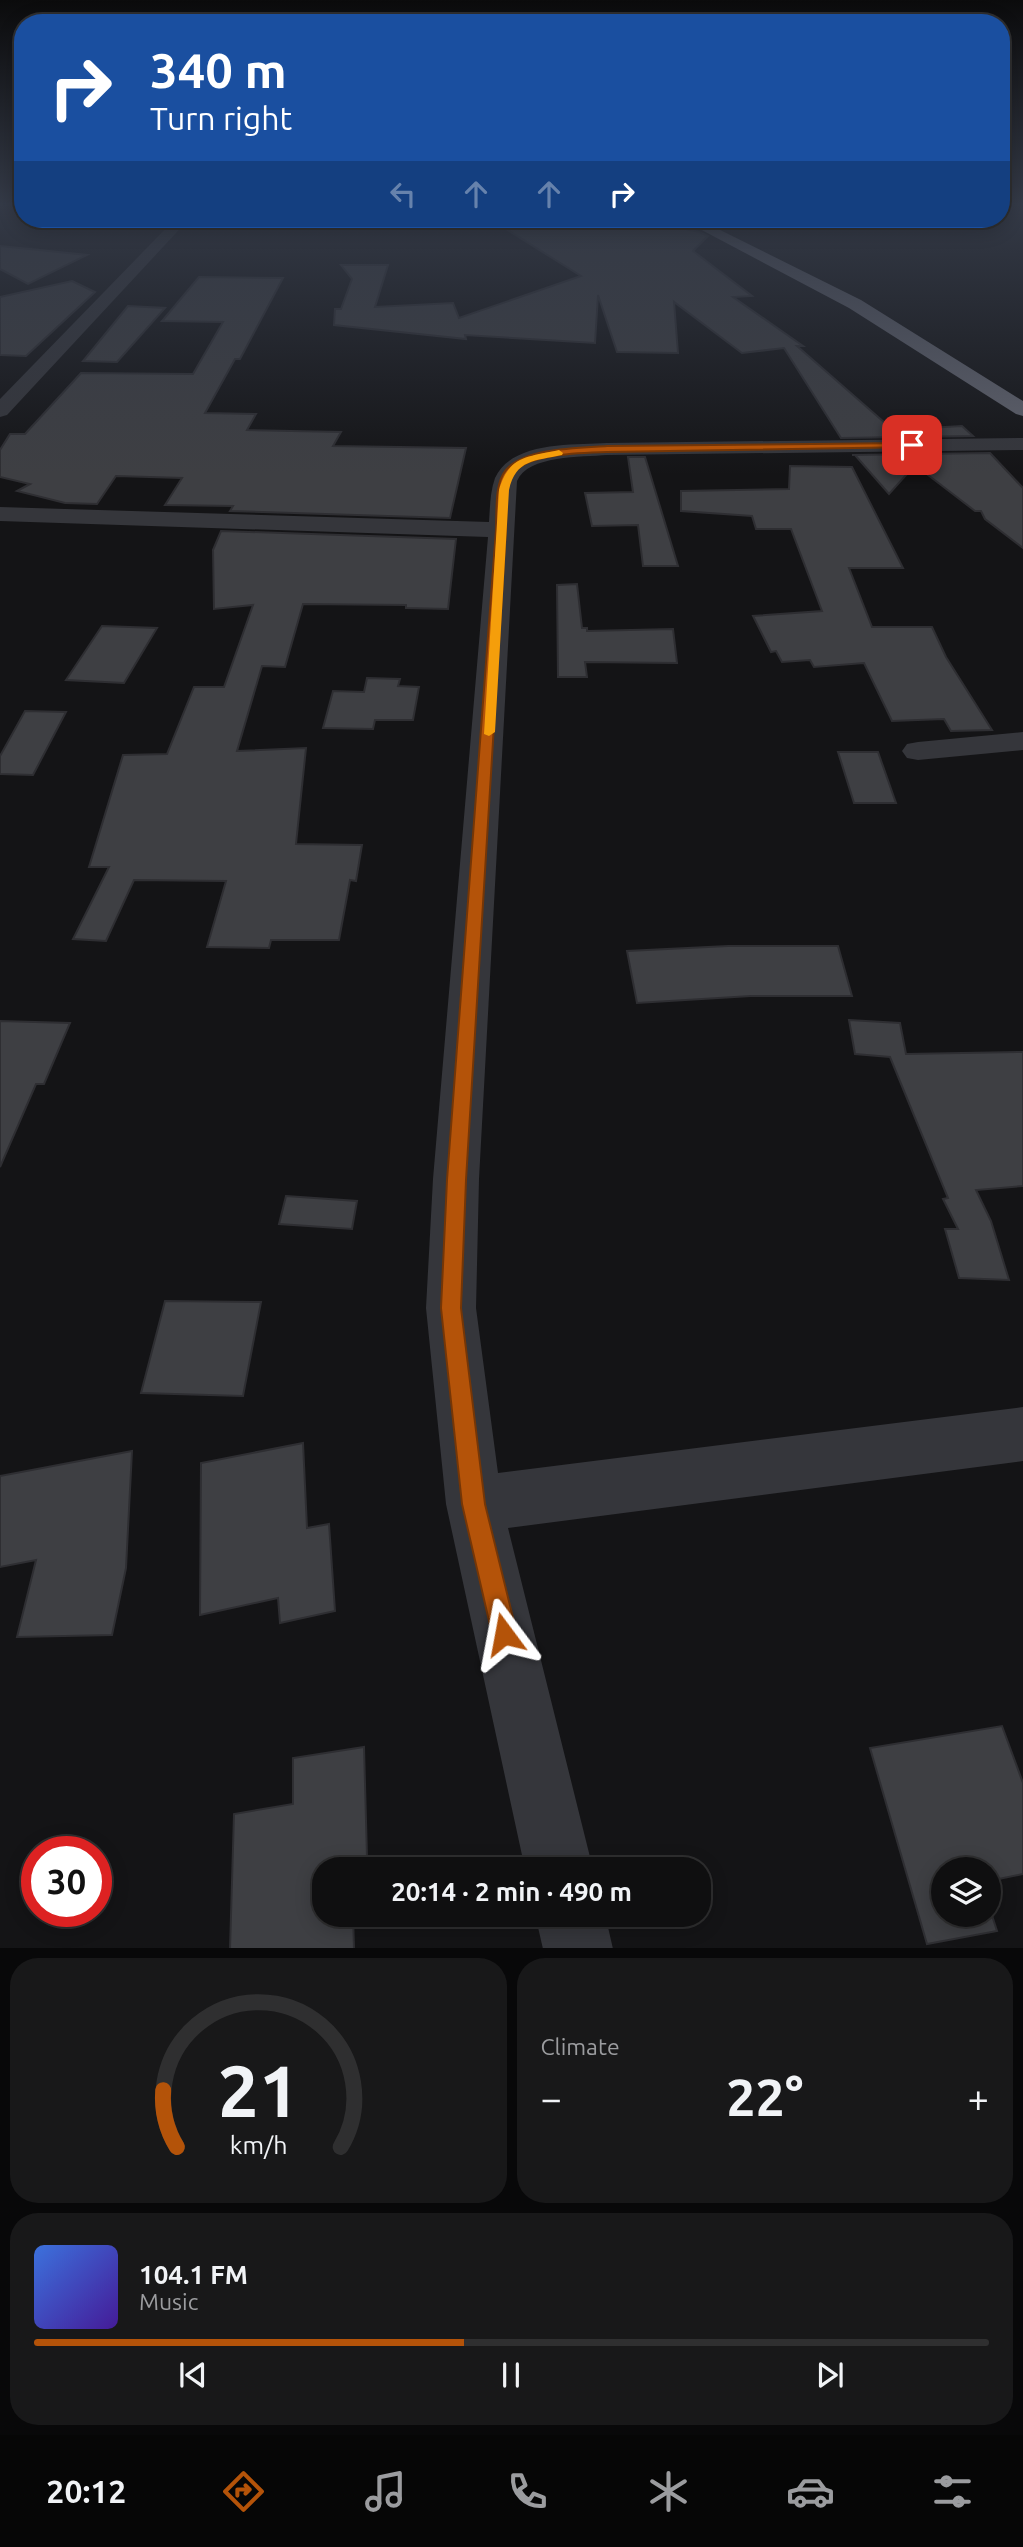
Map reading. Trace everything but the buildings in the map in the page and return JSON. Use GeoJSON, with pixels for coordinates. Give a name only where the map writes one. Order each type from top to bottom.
{"type":"FeatureCollection","features":[{"type":"Feature","properties":{"kind":"highway"},"geometry":{"type":"LineString","coordinates":[[836,294],[1023,410]]}},
{"type":"Feature","properties":{"kind":"highway"},"geometry":{"type":"LineString","coordinates":[[855,294],[915,326],[1023,392]]}},
{"type":"Feature","properties":{"kind":"street"},"geometry":{"type":"LineString","coordinates":[[0,411],[111,294]]}},
{"type":"Feature","properties":{"kind":"street"},"geometry":{"type":"LineString","coordinates":[[556,1857],[474,1504],[451,1308],[456,1180],[501,530],[508,473],[523,461],[560,453],[607,449],[1023,444]]}},
{"type":"Feature","properties":{"kind":"street"},"geometry":{"type":"LineString","coordinates":[[0,514],[501,530]]}},
{"type":"Feature","properties":{"kind":"street"},"geometry":{"type":"LineString","coordinates":[[918,751],[1023,741]]}},
{"type":"Feature","properties":{"kind":"street"},"geometry":{"type":"LineString","coordinates":[[474,1504],[1023,1434]]}},
{"type":"Feature","properties":{"kind":"street"},"geometry":{"type":"LineString","coordinates":[[573,1927],[578,1948]]}},
{"type":"Feature","properties":{"kind":"slow traffic"},"geometry":{"type":"LineString","coordinates":[[489,732],[499,555],[504,490],[508,473],[523,461],[559,453]]}},
{"type":"Feature","properties":{"kind":"route"},"geometry":{"type":"LineString","coordinates":[[504,1634],[474,1504],[451,1308],[456,1180],[501,530],[508,473],[523,461],[560,453],[607,449],[912,445]]}}]}
